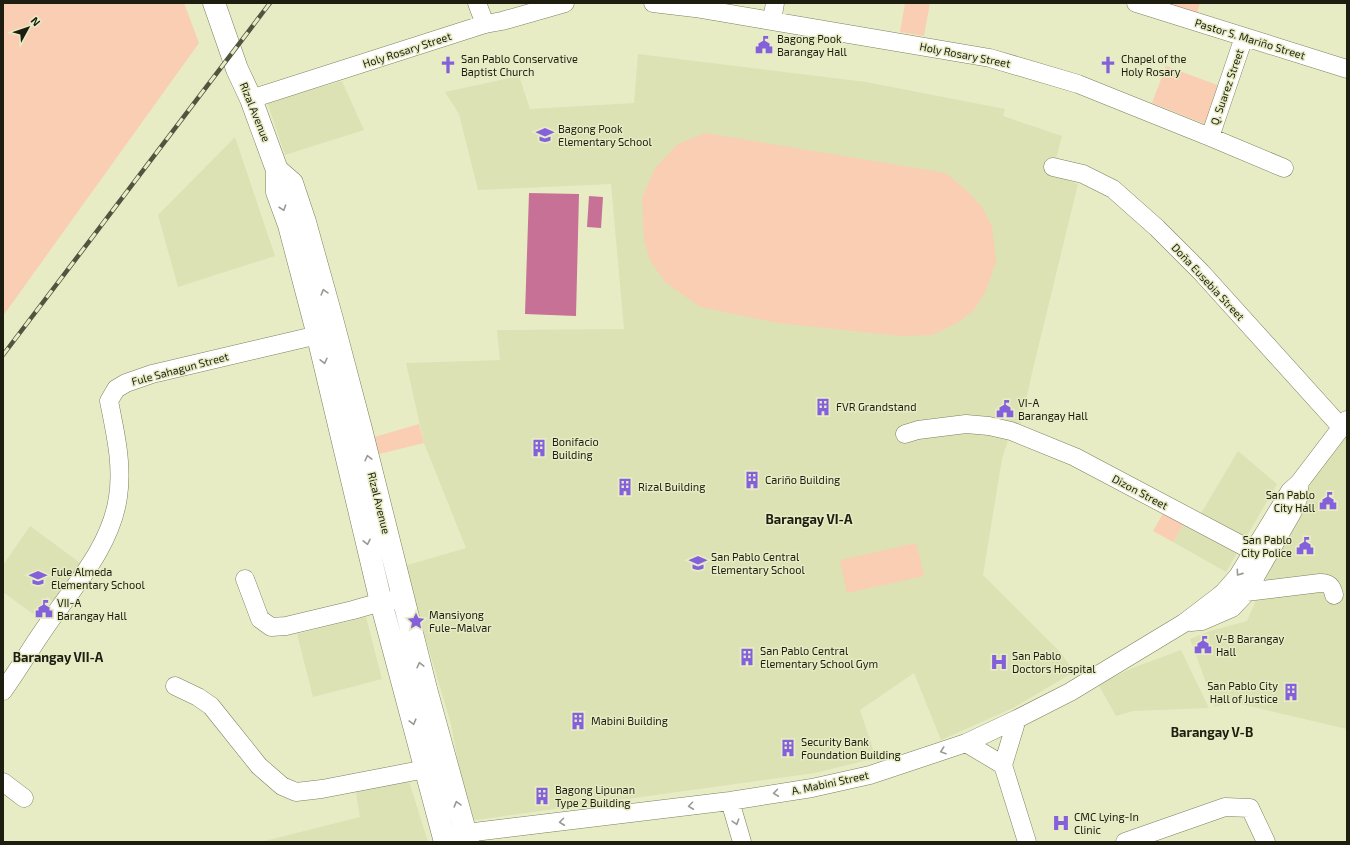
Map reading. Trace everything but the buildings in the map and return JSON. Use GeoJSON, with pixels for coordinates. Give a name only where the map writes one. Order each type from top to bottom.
{"type":"FeatureCollection","features":[{"type":"Feature","properties":{"kind":"main road","name":"Rizal Avenue"},"geometry":{"type":"LineString","coordinates":[[214,3],[237,69],[251,99],[278,170],[277,192],[289,225],[318,335],[351,431]]}},
{"type":"Feature","properties":{"kind":"main road","name":"Rizal Avenue"},"geometry":{"type":"LineString","coordinates":[[278,170],[292,183],[332,319],[351,431],[372,517],[403,598],[426,689],[467,838]]}},
{"type":"Feature","properties":{"kind":"main road","name":"Rizal Avenue"},"geometry":{"type":"LineString","coordinates":[[372,517],[381,602],[444,838]]}},
{"type":"Feature","properties":{"kind":"main road"},"geometry":{"type":"LineString","coordinates":[[405,694],[426,689]]}},
{"type":"Feature","properties":{"kind":"street"},"geometry":{"type":"LineString","coordinates":[[477,3],[485,24]]}},
{"type":"Feature","properties":{"kind":"street","name":"Holy Rosary Street"},"geometry":{"type":"LineString","coordinates":[[251,99],[485,24],[502,21],[565,3]]}},
{"type":"Feature","properties":{"kind":"street","name":"Holy Rosary Street"},"geometry":{"type":"LineString","coordinates":[[653,3],[695,8],[990,58],[1078,84],[1284,168]]}},
{"type":"Feature","properties":{"kind":"street"},"geometry":{"type":"LineString","coordinates":[[772,21],[775,3]]}},
{"type":"Feature","properties":{"kind":"street","name":"Pastor S. Mariño Street"},"geometry":{"type":"LineString","coordinates":[[1136,3],[1154,6],[1244,37],[1347,69]]}},
{"type":"Feature","properties":{"kind":"street","name":"Q. Suarez Street"},"geometry":{"type":"LineString","coordinates":[[1210,137],[1244,37]]}},
{"type":"Feature","properties":{"kind":"street","name":"Doña Eusebia Street"},"geometry":{"type":"LineString","coordinates":[[1053,167],[1083,174],[1113,189],[1157,228],[1201,272],[1344,424]]}},
{"type":"Feature","properties":{"kind":"street"},"geometry":{"type":"LineString","coordinates":[[318,335],[332,319]]}},
{"type":"Feature","properties":{"kind":"street","name":"Fule Sahagun Street"},"geometry":{"type":"LineString","coordinates":[[3,690],[100,550],[112,522],[118,496],[119,464],[109,401],[116,389],[126,383],[152,374],[318,335]]}},
{"type":"Feature","properties":{"kind":"street","name":"Dizon Street"},"geometry":{"type":"LineString","coordinates":[[905,434],[918,430],[966,424],[989,426],[1011,431],[1075,457],[1260,555]]}},
{"type":"Feature","properties":{"kind":"street","name":"A. Mabini Street"},"geometry":{"type":"LineString","coordinates":[[1184,623],[1202,621],[1232,608],[1246,592],[1260,555],[1290,491],[1299,483],[1344,424]]}},
{"type":"Feature","properties":{"kind":"street","name":"A. Mabini Street"},"geometry":{"type":"LineString","coordinates":[[444,838],[467,838],[812,788],[870,775],[966,743],[1070,692],[1184,623],[1221,595],[1260,555]]}},
{"type":"Feature","properties":{"kind":"street"},"geometry":{"type":"LineString","coordinates":[[245,579],[260,620],[271,627],[286,626],[381,602],[403,598]]}},
{"type":"Feature","properties":{"kind":"street"},"geometry":{"type":"LineString","coordinates":[[1326,583],[1330,585],[1341,598],[1314,594],[1232,608],[1225,606],[1221,595],[1326,583]]}},
{"type":"Feature","properties":{"kind":"street"},"geometry":{"type":"LineString","coordinates":[[175,686],[198,697],[211,706],[259,766],[282,786],[296,792],[322,789],[426,769]]}},
{"type":"Feature","properties":{"kind":"street"},"geometry":{"type":"LineString","coordinates":[[1017,719],[1003,764],[1026,842]]}},
{"type":"Feature","properties":{"kind":"street"},"geometry":{"type":"LineString","coordinates":[[966,743],[1003,764]]}},
{"type":"Feature","properties":{"kind":"street"},"geometry":{"type":"LineString","coordinates":[[3,782],[24,798]]}},
{"type":"Feature","properties":{"kind":"street"},"geometry":{"type":"LineString","coordinates":[[730,801],[742,842]]}},
{"type":"Feature","properties":{"kind":"street"},"geometry":{"type":"LineString","coordinates":[[1125,842],[1225,807],[1250,808],[1266,842]]}},
{"type":"Feature","properties":{"kind":"shaded area"},"geometry":{"type":"Polygon","coordinates":[[[3,3],[184,3],[199,43],[3,316],[3,3]]]}},
{"type":"Feature","properties":{"kind":"shaded area"},"geometry":{"type":"Polygon","coordinates":[[[905,3],[930,3],[924,36],[900,32],[905,3]]]}},
{"type":"Feature","properties":{"kind":"shaded area"},"geometry":{"type":"Polygon","coordinates":[[[1164,3],[1200,3],[1196,16],[1164,3]]]}},
{"type":"Feature","properties":{"kind":"shaded area"},"geometry":{"type":"Polygon","coordinates":[[[638,54],[866,82],[1005,109],[1003,116],[1062,136],[1052,174],[1078,184],[1021,424],[1011,431],[1002,459],[983,575],[1061,653],[1074,672],[1013,708],[941,740],[914,673],[860,710],[876,758],[815,773],[469,821],[451,724],[404,566],[466,548],[424,443],[406,363],[500,360],[497,330],[624,329],[611,184],[478,190],[459,114],[445,92],[519,76],[530,109],[634,103],[638,54]]]}},
{"type":"Feature","properties":{"kind":"shaded area"},"geometry":{"type":"Polygon","coordinates":[[[1166,66],[1220,86],[1205,124],[1152,103],[1166,66]]]}},
{"type":"Feature","properties":{"kind":"shaded area"},"geometry":{"type":"Polygon","coordinates":[[[342,81],[364,130],[285,155],[267,102],[342,81]]]}},
{"type":"Feature","properties":{"kind":"shaded area"},"geometry":{"type":"Polygon","coordinates":[[[705,133],[946,173],[968,192],[983,208],[992,227],[996,261],[986,291],[974,310],[957,323],[932,335],[900,336],[778,323],[700,307],[665,282],[651,262],[644,241],[642,198],[655,168],[678,144],[705,133]]]}},
{"type":"Feature","properties":{"kind":"shaded area"},"geometry":{"type":"Polygon","coordinates":[[[235,137],[275,256],[178,287],[158,215],[235,137]]]}},
{"type":"Feature","properties":{"kind":"shaded area"},"geometry":{"type":"Polygon","coordinates":[[[529,193],[579,194],[576,316],[525,314],[529,193]]]}},
{"type":"Feature","properties":{"kind":"shaded area"},"geometry":{"type":"Polygon","coordinates":[[[589,196],[603,197],[601,228],[587,227],[589,196]]]}},
{"type":"Feature","properties":{"kind":"shaded area"},"geometry":{"type":"Polygon","coordinates":[[[419,424],[424,443],[375,455],[371,438],[419,424]]]}},
{"type":"Feature","properties":{"kind":"shaded area"},"geometry":{"type":"Polygon","coordinates":[[[1347,428],[1347,729],[1232,702],[1215,707],[1190,639],[1210,631],[1247,621],[1274,559],[1319,466],[1347,428]]]}},
{"type":"Feature","properties":{"kind":"shaded area"},"geometry":{"type":"Polygon","coordinates":[[[1238,451],[1277,484],[1226,572],[1173,542],[1187,519],[1196,522],[1238,451]]]}},
{"type":"Feature","properties":{"kind":"shaded area"},"geometry":{"type":"Polygon","coordinates":[[[1166,508],[1187,519],[1173,542],[1153,531],[1166,508]]]}},
{"type":"Feature","properties":{"kind":"shaded area","name":"Fule Almeda Elementary School"},"geometry":{"type":"Polygon","coordinates":[[[30,526],[83,565],[55,603],[47,597],[33,614],[3,592],[3,565],[30,526]]]}},
{"type":"Feature","properties":{"kind":"shaded area"},"geometry":{"type":"Polygon","coordinates":[[[916,543],[924,576],[847,593],[840,560],[916,543]]]}},
{"type":"Feature","properties":{"kind":"shaded area"},"geometry":{"type":"Polygon","coordinates":[[[366,617],[382,679],[313,697],[297,634],[366,617]]]}},
{"type":"Feature","properties":{"kind":"shaded area"},"geometry":{"type":"Polygon","coordinates":[[[1181,650],[1209,708],[1133,711],[1116,716],[1098,684],[1135,667],[1181,650]]]}},
{"type":"Feature","properties":{"kind":"shaded area"},"geometry":{"type":"Polygon","coordinates":[[[407,775],[428,842],[261,842],[360,817],[355,788],[407,775]]]}},
{"type":"Feature","properties":{"kind":"railway"},"geometry":{"type":"LineString","coordinates":[[3,355],[270,3]]}},
{"type":"Feature","properties":{"kind":"place","name":"Bagong Pook Barangay Hall"},"geometry":{"type":"Point","coordinates":[764,45]}},
{"type":"Feature","properties":{"kind":"place","name":"San Pablo Conservative Baptist Church"},"geometry":{"type":"Point","coordinates":[448,65]}},
{"type":"Feature","properties":{"kind":"place","name":"Chapel of the Holy Rosary"},"geometry":{"type":"Point","coordinates":[1108,65]}},
{"type":"Feature","properties":{"kind":"place","name":"Bagong Pook Elementary School"},"geometry":{"type":"Point","coordinates":[545,135]}},
{"type":"Feature","properties":{"kind":"place","name":"FVR Grandstand"},"geometry":{"type":"Point","coordinates":[823,407]}},
{"type":"Feature","properties":{"kind":"place","name":"VI-A Barangay Hall"},"geometry":{"type":"Point","coordinates":[1005,409]}},
{"type":"Feature","properties":{"kind":"place","name":"Bonifacio Building"},"geometry":{"type":"Point","coordinates":[539,448]}},
{"type":"Feature","properties":{"kind":"place","name":"Cariño Building"},"geometry":{"type":"Point","coordinates":[752,480]}},
{"type":"Feature","properties":{"kind":"place","name":"Rizal Building"},"geometry":{"type":"Point","coordinates":[625,487]}},
{"type":"Feature","properties":{"kind":"place","name":"San Pablo City Hall"},"geometry":{"type":"Point","coordinates":[1328,501]}},
{"type":"Feature","properties":{"kind":"place","name":"San Pablo City Police"},"geometry":{"type":"Point","coordinates":[1305,546]}},
{"type":"Feature","properties":{"kind":"place","name":"San Pablo Central Elementary School"},"geometry":{"type":"Point","coordinates":[698,563]}},
{"type":"Feature","properties":{"kind":"place","name":"Fule Almeda Elementary School"},"geometry":{"type":"Point","coordinates":[38,578]}},
{"type":"Feature","properties":{"kind":"place","name":"VII-A Barangay Hall"},"geometry":{"type":"Point","coordinates":[44,609]}},
{"type":"Feature","properties":{"kind":"place","name":"Mansiyong Fule–Malvar"},"geometry":{"type":"Point","coordinates":[416,621]}},
{"type":"Feature","properties":{"kind":"place","name":"V-B Barangay Hall"},"geometry":{"type":"Point","coordinates":[1203,645]}},
{"type":"Feature","properties":{"kind":"place","name":"San Pablo Central Elementary School Gym"},"geometry":{"type":"Point","coordinates":[747,657]}},
{"type":"Feature","properties":{"kind":"place","name":"San Pablo Doctors Hospital"},"geometry":{"type":"Point","coordinates":[999,662]}},
{"type":"Feature","properties":{"kind":"place","name":"San Pablo City Hall of Justice"},"geometry":{"type":"Point","coordinates":[1291,692]}},
{"type":"Feature","properties":{"kind":"place","name":"Mabini Building"},"geometry":{"type":"Point","coordinates":[578,721]}},
{"type":"Feature","properties":{"kind":"place","name":"Security Bank Foundation Building"},"geometry":{"type":"Point","coordinates":[788,748]}},
{"type":"Feature","properties":{"kind":"place","name":"Bagong Lipunan Type 2 Building"},"geometry":{"type":"Point","coordinates":[542,796]}},
{"type":"Feature","properties":{"kind":"place","name":"CMC Lying-In Clinic"},"geometry":{"type":"Point","coordinates":[1061,823]}},
{"type":"Feature","properties":{"kind":"district","name":"Barangay VI-A"},"geometry":{"type":"Point","coordinates":[809,519]}},
{"type":"Feature","properties":{"kind":"district","name":"Barangay VII-A"},"geometry":{"type":"Point","coordinates":[58,657]}},
{"type":"Feature","properties":{"kind":"district","name":"Barangay V-B"},"geometry":{"type":"Point","coordinates":[1212,732]}}]}
